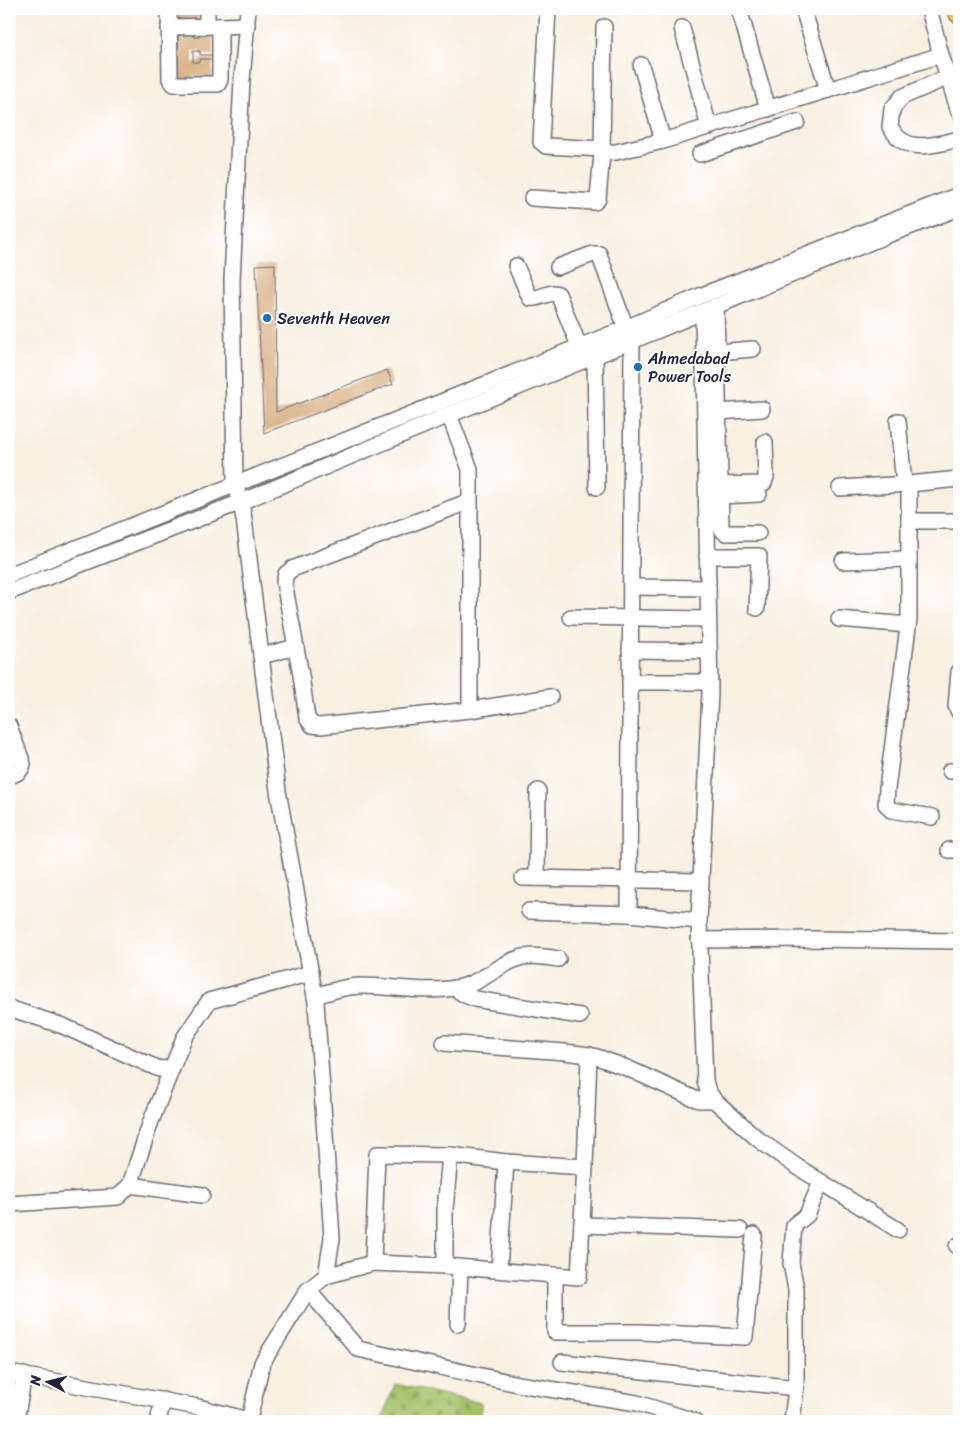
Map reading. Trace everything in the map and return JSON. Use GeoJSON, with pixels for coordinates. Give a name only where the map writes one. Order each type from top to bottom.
{"type":"FeatureCollection","features":[{"type":"Feature","properties":{"kind":"main road"},"geometry":{"type":"LineString","coordinates":[[958,9],[959,13]]}},
{"type":"Feature","properties":{"kind":"street"},"geometry":{"type":"LineString","coordinates":[[169,9],[171,82],[174,84],[218,84],[220,80],[214,26],[207,9]]}},
{"type":"Feature","properties":{"kind":"street"},"geometry":{"type":"LineString","coordinates":[[248,9],[242,80],[232,280],[235,484],[241,502],[278,791],[315,996],[332,1238],[326,1276]]}},
{"type":"Feature","properties":{"kind":"street"},"geometry":{"type":"LineString","coordinates":[[548,9],[541,142],[546,146],[616,152],[663,141],[941,55]]}},
{"type":"Feature","properties":{"kind":"street"},"geometry":{"type":"LineString","coordinates":[[739,9],[768,109]]}},
{"type":"Feature","properties":{"kind":"street"},"geometry":{"type":"LineString","coordinates":[[803,9],[828,90]]}},
{"type":"Feature","properties":{"kind":"street"},"geometry":{"type":"LineString","coordinates":[[929,9],[959,112]]}},
{"type":"Feature","properties":{"kind":"street"},"geometry":{"type":"LineString","coordinates":[[169,27],[247,25]]}},
{"type":"Feature","properties":{"kind":"street"},"geometry":{"type":"LineString","coordinates":[[532,198],[597,201],[602,151],[604,27]]}},
{"type":"Feature","properties":{"kind":"street"},"geometry":{"type":"LineString","coordinates":[[682,28],[709,127]]}},
{"type":"Feature","properties":{"kind":"street"},"geometry":{"type":"LineString","coordinates":[[641,65],[663,141]]}},
{"type":"Feature","properties":{"kind":"street"},"geometry":{"type":"LineString","coordinates":[[948,77],[902,97],[892,109],[890,127],[901,140],[914,146],[937,144],[959,139]]}},
{"type":"Feature","properties":{"kind":"street"},"geometry":{"type":"LineString","coordinates":[[749,114],[755,136]]}},
{"type":"Feature","properties":{"kind":"street"},"geometry":{"type":"LineString","coordinates":[[700,154],[798,122]]}},
{"type":"Feature","properties":{"kind":"street"},"geometry":{"type":"LineString","coordinates":[[9,592],[241,502],[449,414],[595,356],[700,296],[959,195]]}},
{"type":"Feature","properties":{"kind":"street"},"geometry":{"type":"LineString","coordinates":[[9,575],[579,346],[629,335],[710,309],[885,236],[959,208]]}},
{"type":"Feature","properties":{"kind":"street"},"geometry":{"type":"LineString","coordinates":[[558,267],[593,254],[598,254],[629,335],[631,587],[629,914]]}},
{"type":"Feature","properties":{"kind":"street"},"geometry":{"type":"LineString","coordinates":[[516,266],[530,298],[536,299],[552,292],[558,294],[579,346]]}},
{"type":"Feature","properties":{"kind":"street"},"geometry":{"type":"LineString","coordinates":[[710,309],[717,352],[721,527],[726,533],[758,533]]}},
{"type":"Feature","properties":{"kind":"street"},"geometry":{"type":"LineString","coordinates":[[710,309],[707,556],[710,682],[699,921],[705,1081],[708,1091],[714,1100],[759,1140],[821,1182],[898,1230]]}},
{"type":"Feature","properties":{"kind":"street"},"geometry":{"type":"LineString","coordinates":[[717,352],[753,349]]}},
{"type":"Feature","properties":{"kind":"street"},"geometry":{"type":"LineString","coordinates":[[595,356],[597,487]]}},
{"type":"Feature","properties":{"kind":"street"},"geometry":{"type":"LineString","coordinates":[[718,412],[762,410]]}},
{"type":"Feature","properties":{"kind":"street"},"geometry":{"type":"LineString","coordinates":[[449,414],[470,469],[470,710]]}},
{"type":"Feature","properties":{"kind":"street"},"geometry":{"type":"LineString","coordinates":[[898,421],[909,521],[908,625],[886,789],[886,804],[891,810],[932,816]]}},
{"type":"Feature","properties":{"kind":"street"},"geometry":{"type":"LineString","coordinates":[[720,486],[764,483],[766,477],[765,442]]}},
{"type":"Feature","properties":{"kind":"street"},"geometry":{"type":"LineString","coordinates":[[720,486],[757,474]]}},
{"type":"Feature","properties":{"kind":"street"},"geometry":{"type":"LineString","coordinates":[[840,488],[906,484],[959,478]]}},
{"type":"Feature","properties":{"kind":"street"},"geometry":{"type":"LineString","coordinates":[[720,486],[759,494]]}},
{"type":"Feature","properties":{"kind":"street"},"geometry":{"type":"LineString","coordinates":[[470,501],[292,569],[286,574],[284,582],[306,718],[312,725],[330,725],[470,710],[550,697]]}},
{"type":"Feature","properties":{"kind":"street"},"geometry":{"type":"LineString","coordinates":[[909,521],[959,521]]}},
{"type":"Feature","properties":{"kind":"street"},"geometry":{"type":"LineString","coordinates":[[707,556],[759,556],[758,608]]}},
{"type":"Feature","properties":{"kind":"street"},"geometry":{"type":"LineString","coordinates":[[843,561],[909,559]]}},
{"type":"Feature","properties":{"kind":"street"},"geometry":{"type":"LineString","coordinates":[[631,587],[708,588]]}},
{"type":"Feature","properties":{"kind":"street"},"geometry":{"type":"LineString","coordinates":[[572,617],[708,619]]}},
{"type":"Feature","properties":{"kind":"street"},"geometry":{"type":"LineString","coordinates":[[840,620],[908,625]]}},
{"type":"Feature","properties":{"kind":"street"},"geometry":{"type":"LineString","coordinates":[[261,656],[296,647]]}},
{"type":"Feature","properties":{"kind":"street"},"geometry":{"type":"LineString","coordinates":[[630,650],[709,651]]}},
{"type":"Feature","properties":{"kind":"street"},"geometry":{"type":"LineString","coordinates":[[959,673],[956,706],[959,712]]}},
{"type":"Feature","properties":{"kind":"street"},"geometry":{"type":"LineString","coordinates":[[630,682],[710,682]]}},
{"type":"Feature","properties":{"kind":"street"},"geometry":{"type":"LineString","coordinates":[[9,726],[23,764],[19,772],[9,776]]}},
{"type":"Feature","properties":{"kind":"street"},"geometry":{"type":"LineString","coordinates":[[538,791],[530,878],[701,880]]}},
{"type":"Feature","properties":{"kind":"street"},"geometry":{"type":"LineString","coordinates":[[529,911],[629,914],[699,921]]}},
{"type":"Feature","properties":{"kind":"street"},"geometry":{"type":"LineString","coordinates":[[699,940],[959,941]]}},
{"type":"Feature","properties":{"kind":"street"},"geometry":{"type":"LineString","coordinates":[[315,996],[358,986],[416,989],[454,988],[471,984],[512,961],[524,957],[537,956],[558,959]]}},
{"type":"Feature","properties":{"kind":"street"},"geometry":{"type":"LineString","coordinates":[[9,1204],[118,1197],[130,1185],[151,1121],[184,1038],[209,1001],[311,972]]}},
{"type":"Feature","properties":{"kind":"street"},"geometry":{"type":"LineString","coordinates":[[454,988],[475,999],[580,1016]]}},
{"type":"Feature","properties":{"kind":"street"},"geometry":{"type":"LineString","coordinates":[[9,1008],[63,1026],[159,1069],[172,1068]]}},
{"type":"Feature","properties":{"kind":"street"},"geometry":{"type":"LineString","coordinates":[[444,1043],[564,1052],[597,1057],[627,1068],[693,1098],[706,1101],[714,1100]]}},
{"type":"Feature","properties":{"kind":"street"},"geometry":{"type":"LineString","coordinates":[[16,1421],[16,1374],[163,1400],[250,1420],[262,1363],[308,1290],[326,1276],[373,1263],[499,1270],[579,1277],[589,1056]]}},
{"type":"Feature","properties":{"kind":"street"},"geometry":{"type":"LineString","coordinates":[[373,1263],[377,1154],[450,1155],[506,1162],[585,1167]]}},
{"type":"Feature","properties":{"kind":"street"},"geometry":{"type":"LineString","coordinates":[[450,1155],[445,1210],[458,1324]]}},
{"type":"Feature","properties":{"kind":"street"},"geometry":{"type":"LineString","coordinates":[[499,1270],[506,1162]]}},
{"type":"Feature","properties":{"kind":"street"},"geometry":{"type":"LineString","coordinates":[[792,1421],[796,1388],[796,1289],[791,1263],[794,1225],[807,1215],[821,1182]]}},
{"type":"Feature","properties":{"kind":"street"},"geometry":{"type":"LineString","coordinates":[[130,1185],[202,1195]]}},
{"type":"Feature","properties":{"kind":"street"},"geometry":{"type":"LineString","coordinates":[[555,1275],[555,1332],[641,1332],[745,1337],[751,1284],[747,1233],[582,1225]]}},
{"type":"Feature","properties":{"kind":"street"},"geometry":{"type":"LineString","coordinates":[[308,1290],[358,1349],[518,1384],[637,1403],[694,1421]]}},
{"type":"Feature","properties":{"kind":"street"},"geometry":{"type":"LineString","coordinates":[[562,1362],[796,1388]]}},
{"type":"Feature","properties":{"kind":"street"},"geometry":{"type":"LineString","coordinates":[[160,1417],[163,1400]]}},
{"type":"Feature","properties":{"kind":"green space"},"geometry":{"type":"Polygon","coordinates":[[[395,1384],[481,1403],[481,1421],[381,1421],[395,1384]]]}},
{"type":"Feature","properties":{"kind":"building"},"geometry":{"type":"Polygon","coordinates":[[[174,9],[199,9],[199,25],[171,20],[174,9]]]}},
{"type":"Feature","properties":{"kind":"building"},"geometry":{"type":"Polygon","coordinates":[[[178,32],[193,33],[193,37],[199,37],[199,33],[213,33],[213,55],[200,55],[200,51],[193,51],[193,62],[199,62],[200,59],[213,59],[212,82],[199,82],[199,76],[193,76],[193,82],[178,82],[178,32]]]}},
{"type":"Feature","properties":{"kind":"building","name":"Seventh Heaven"},"geometry":{"type":"Polygon","coordinates":[[[275,264],[276,412],[387,370],[393,384],[264,433],[256,265],[275,264]]]}},
{"type":"Feature","properties":{"kind":"place","name":"Seventh Heaven"},"geometry":{"type":"Point","coordinates":[267,318]}},
{"type":"Feature","properties":{"kind":"place","name":"Ahmedabad Power Tools"},"geometry":{"type":"Point","coordinates":[638,367]}}]}
